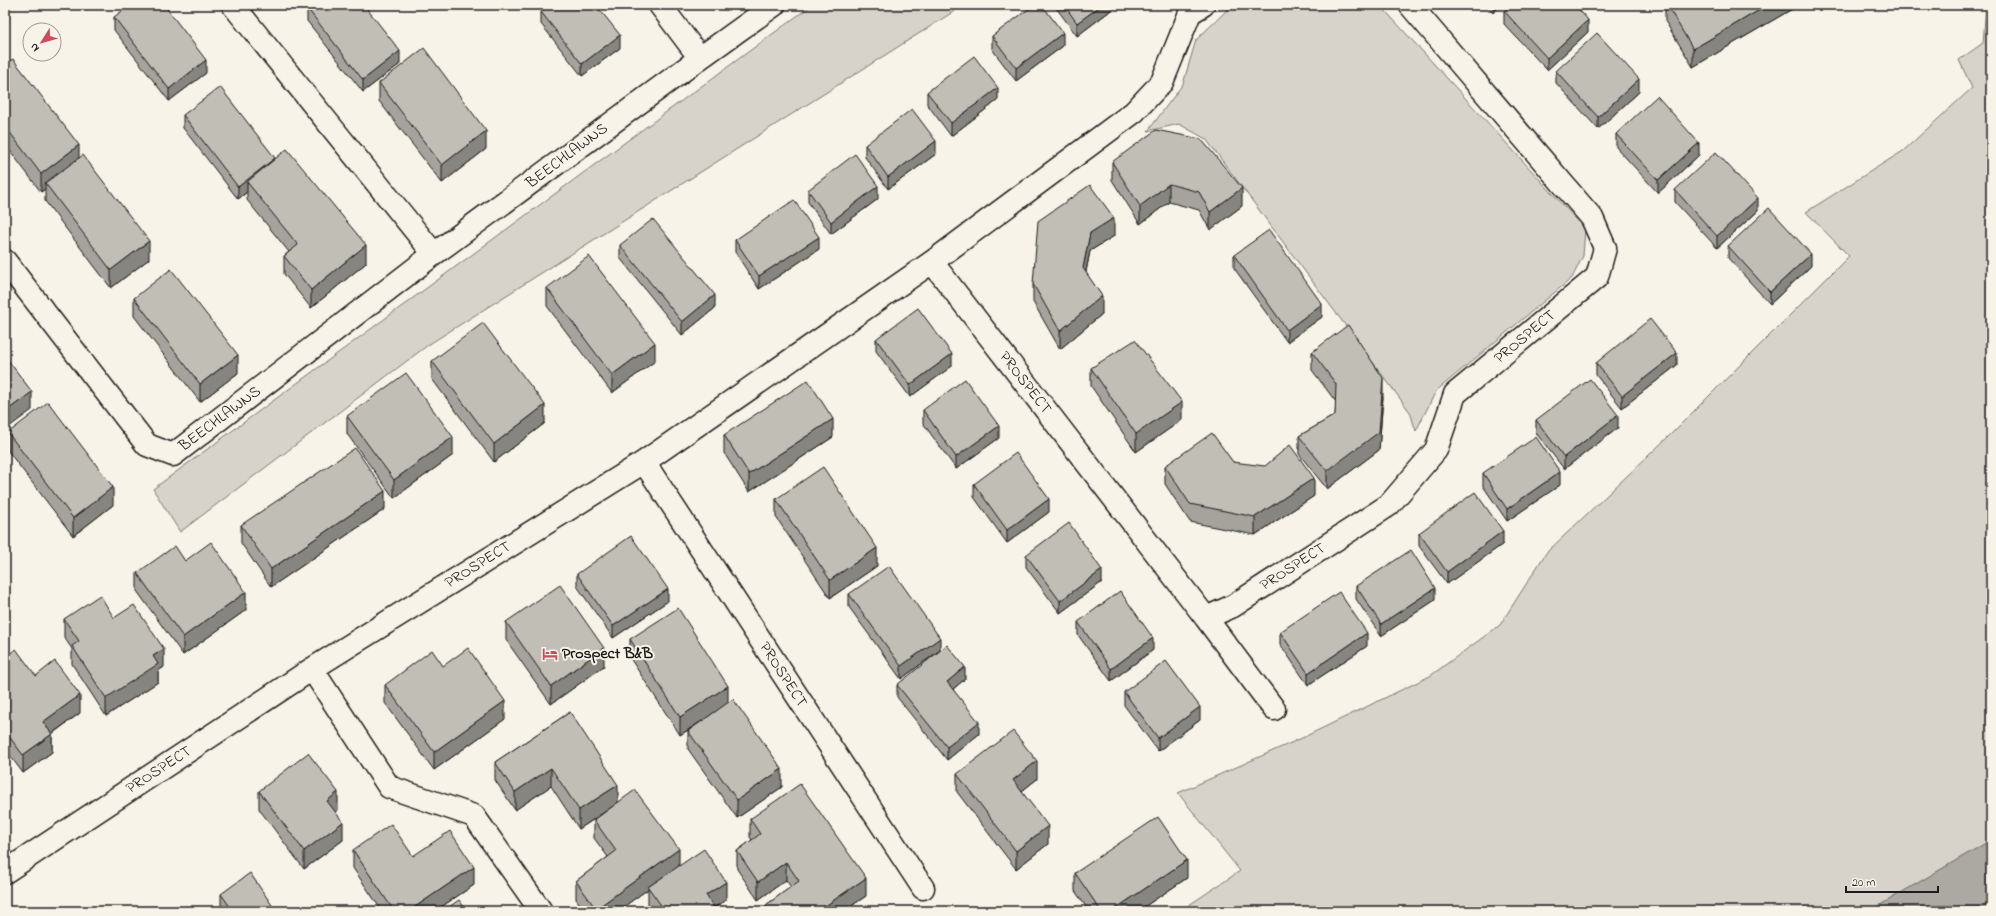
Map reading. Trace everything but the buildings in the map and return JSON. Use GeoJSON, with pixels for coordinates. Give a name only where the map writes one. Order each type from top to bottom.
{"type":"FeatureCollection","features":[{"type":"Feature","properties":{"kind":"street"},"geometry":{"type":"LineString","coordinates":[[233,5],[434,254]]}},
{"type":"Feature","properties":{"kind":"street"},"geometry":{"type":"LineString","coordinates":[[660,5],[700,58]]}},
{"type":"Feature","properties":{"kind":"street","name":"BEECHLAWNS"},"geometry":{"type":"LineString","coordinates":[[5,261],[147,444],[173,455],[434,254],[774,5]]}},
{"type":"Feature","properties":{"kind":"street","name":"PROSPECT"},"geometry":{"type":"LineString","coordinates":[[5,872],[312,668],[644,462],[932,262],[1134,112],[1162,82],[1190,13],[1203,5]]}},
{"type":"Feature","properties":{"kind":"street","name":"PROSPECT"},"geometry":{"type":"LineString","coordinates":[[1206,618],[1232,606],[1389,505],[1436,450],[1455,394],[1597,277],[1605,248],[1592,218],[1410,5]]}},
{"type":"Feature","properties":{"kind":"street","name":"PROSPECT"},"geometry":{"type":"LineString","coordinates":[[932,262],[1206,618],[1274,709]]}},
{"type":"Feature","properties":{"kind":"street","name":"PROSPECT"},"geometry":{"type":"LineString","coordinates":[[644,462],[923,888]]}},
{"type":"Feature","properties":{"kind":"street"},"geometry":{"type":"LineString","coordinates":[[312,668],[389,786],[474,816],[541,911]]}},
{"type":"Feature","properties":{"kind":"shaded area"},"geometry":{"type":"Polygon","coordinates":[[[812,5],[964,5],[428,345],[180,532],[153,489],[812,5]]]}},
{"type":"Feature","properties":{"kind":"shaded area"},"geometry":{"type":"Polygon","coordinates":[[[1236,5],[1380,5],[1585,229],[1583,256],[1572,278],[1436,391],[1416,431],[1410,412],[1206,139],[1179,124],[1148,131],[1183,84],[1196,40],[1227,10],[1236,5]]]}},
{"type":"Feature","properties":{"kind":"shaded area"},"geometry":{"type":"Polygon","coordinates":[[[1986,5],[1991,5],[1991,840],[1870,911],[1180,911],[1240,871],[1178,793],[1302,738],[1430,676],[1500,625],[1546,553],[1669,436],[1849,256],[1806,212],[1903,151],[1972,88],[1959,60],[1983,43],[1986,5]]]}},
{"type":"Feature","properties":{"kind":"shaded area"},"geometry":{"type":"Polygon","coordinates":[[[1991,840],[1991,907],[1984,911],[1870,911],[1991,840]]]}},
{"type":"Feature","properties":{"kind":"place","name":"Prospect B&B"},"geometry":{"type":"Point","coordinates":[550,654]}}]}
